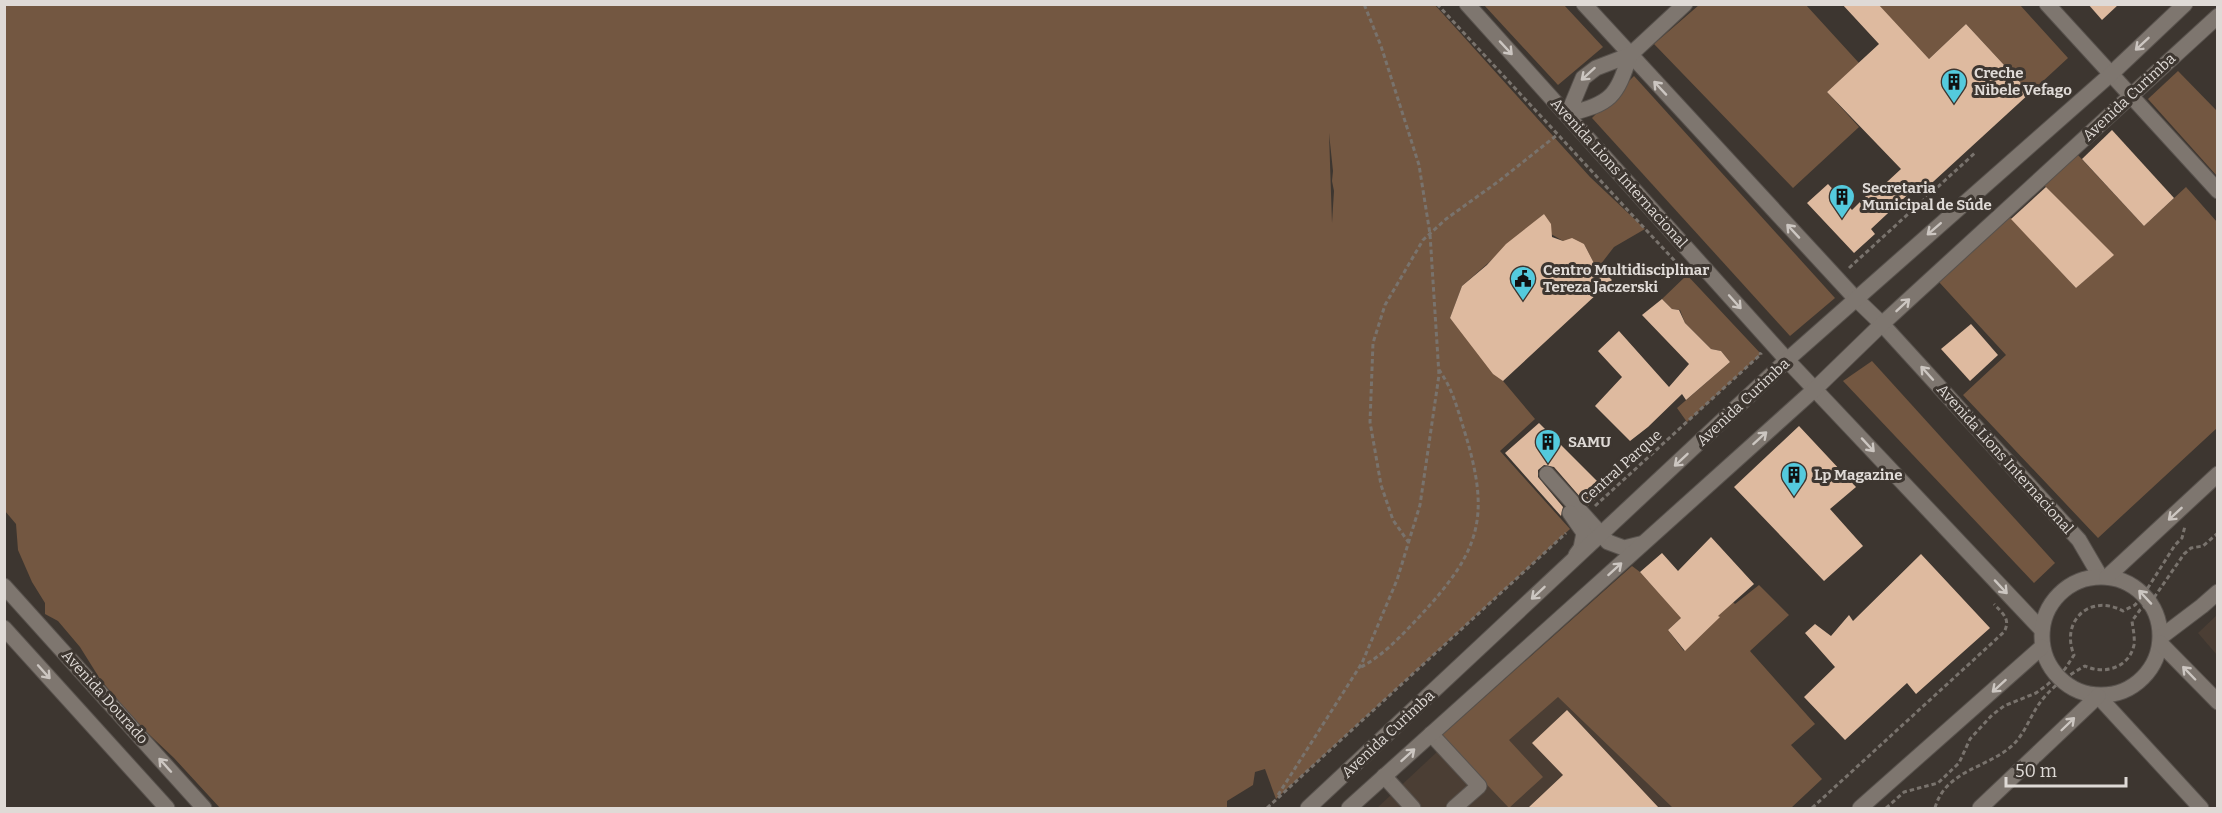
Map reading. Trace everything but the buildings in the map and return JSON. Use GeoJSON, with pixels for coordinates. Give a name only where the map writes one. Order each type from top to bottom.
{"type":"FeatureCollection","features":[{"type":"Feature","properties":{"kind":"street","name":"Avenida Lions Internacional"},"geometry":{"type":"LineString","coordinates":[[1467,4],[1787,360],[2042,630]]}},
{"type":"Feature","properties":{"kind":"street","name":"Avenida Lions Internacional"},"geometry":{"type":"LineString","coordinates":[[1584,4],[1855,298],[1882,324],[2079,540],[2104,577]]}},
{"type":"Feature","properties":{"kind":"street"},"geometry":{"type":"LineString","coordinates":[[1568,114],[1583,78],[1596,68],[1630,55],[1685,4]]}},
{"type":"Feature","properties":{"kind":"street"},"geometry":{"type":"LineString","coordinates":[[2047,4],[2217,190]]}},
{"type":"Feature","properties":{"kind":"street","name":"Avenida Curimba"},"geometry":{"type":"LineString","coordinates":[[1308,808],[1787,360],[2111,74],[2185,4]]}},
{"type":"Feature","properties":{"kind":"street","name":"Avenida Curimba"},"geometry":{"type":"LineString","coordinates":[[1349,808],[1815,389],[1882,324],[2217,16]]}},
{"type":"Feature","properties":{"kind":"street"},"geometry":{"type":"LineString","coordinates":[[1568,114],[1600,105],[1609,99],[1621,83],[1630,55]]}},
{"type":"Feature","properties":{"kind":"street"},"geometry":{"type":"LineString","coordinates":[[2104,577],[2217,474]]}},
{"type":"Feature","properties":{"kind":"street"},"geometry":{"type":"LineString","coordinates":[[1544,477],[1581,519],[1608,542],[1624,548],[1643,543]]}},
{"type":"Feature","properties":{"kind":"street"},"geometry":{"type":"LineString","coordinates":[[1571,562],[1583,542],[1581,519]]}},
{"type":"Feature","properties":{"kind":"street"},"geometry":{"type":"LineString","coordinates":[[2104,577],[2121,580],[2147,598],[2160,625],[2161,640],[2152,666],[2136,685],[2121,693],[2098,696],[2073,689],[2060,679],[2048,663],[2043,647],[2042,630],[2048,610],[2061,592],[2086,578],[2104,577]]}},
{"type":"Feature","properties":{"kind":"street","name":"Avenida Dourado"},"geometry":{"type":"LineString","coordinates":[[4,586],[204,808]]}},
{"type":"Feature","properties":{"kind":"street"},"geometry":{"type":"LineString","coordinates":[[2161,640],[2217,592]]}},
{"type":"Feature","properties":{"kind":"street"},"geometry":{"type":"LineString","coordinates":[[4,627],[25,608]]}},
{"type":"Feature","properties":{"kind":"street","name":"Avenida Dourado"},"geometry":{"type":"LineString","coordinates":[[4,627],[167,808]]}},
{"type":"Feature","properties":{"kind":"street"},"geometry":{"type":"LineString","coordinates":[[2161,640],[2217,702]]}},
{"type":"Feature","properties":{"kind":"street"},"geometry":{"type":"LineString","coordinates":[[1860,808],[2043,647]]}},
{"type":"Feature","properties":{"kind":"street"},"geometry":{"type":"LineString","coordinates":[[1980,808],[2098,696]]}},
{"type":"Feature","properties":{"kind":"street"},"geometry":{"type":"LineString","coordinates":[[2098,696],[2201,808]]}},
{"type":"Feature","properties":{"kind":"street"},"geometry":{"type":"LineString","coordinates":[[1431,734],[1479,786],[1454,808]]}},
{"type":"Feature","properties":{"kind":"street"},"geometry":{"type":"LineString","coordinates":[[1384,776],[1413,808]]}},
{"type":"Feature","properties":{"kind":"path","name":"Central Parque"},"geometry":{"type":"LineString","coordinates":[[1276,799],[1359,667],[1397,580],[1420,505],[1438,369],[1430,234],[1416,155],[1381,46],[1364,4]]}},
{"type":"Feature","properties":{"kind":"path"},"geometry":{"type":"LineString","coordinates":[[1437,4],[1687,275]]}},
{"type":"Feature","properties":{"kind":"path"},"geometry":{"type":"LineString","coordinates":[[1409,543],[1393,520],[1381,486],[1370,422],[1373,343],[1385,305],[1423,240],[1557,134]]}},
{"type":"Feature","properties":{"kind":"path"},"geometry":{"type":"LineString","coordinates":[[1846,271],[1976,152]]}},
{"type":"Feature","properties":{"kind":"path","name":"Central Parque"},"geometry":{"type":"LineString","coordinates":[[1268,808],[1761,354],[1753,346]]}},
{"type":"Feature","properties":{"kind":"path"},"geometry":{"type":"LineString","coordinates":[[1359,667],[1375,660],[1425,610],[1446,586],[1465,557],[1476,534],[1479,506],[1474,461],[1454,397],[1438,369]]}},
{"type":"Feature","properties":{"kind":"path"},"geometry":{"type":"LineString","coordinates":[[1886,808],[1904,792],[1938,783],[1959,763],[1970,739],[1992,715],[2004,706],[2036,693],[2085,666],[2102,671],[2119,666],[2126,660],[2134,645],[2132,621],[2175,545],[2182,538],[2184,526],[2192,519]]}},
{"type":"Feature","properties":{"kind":"path"},"geometry":{"type":"LineString","coordinates":[[1935,808],[1941,795],[1960,774],[1990,761],[2025,732],[2039,704],[2060,679],[2074,655],[2070,632],[2072,625],[2083,611],[2097,606],[2106,606],[2123,611],[2135,605],[2147,598],[2184,554],[2191,548],[2203,546],[2217,533]]}},
{"type":"Feature","properties":{"kind":"path"},"geometry":{"type":"LineString","coordinates":[[1812,808],[2004,632],[2008,625],[2007,619],[1992,602]]}},
{"type":"Feature","properties":{"kind":"shaded area"},"geometry":{"type":"Polygon","coordinates":[[[4,5],[1435,5],[1590,177],[1645,229],[1614,247],[1597,269],[1584,244],[1563,241],[1551,234],[1544,214],[1462,286],[1450,318],[1535,419],[1500,451],[1570,529],[1276,799],[1265,769],[1255,772],[1253,785],[1227,801],[1227,808],[220,808],[174,758],[137,723],[100,679],[80,647],[58,621],[45,614],[45,603],[32,582],[18,550],[16,524],[5,511],[4,5]],[[1329,133],[1332,223],[1334,191],[1329,133]]]}},
{"type":"Feature","properties":{"kind":"shaded area"},"geometry":{"type":"Polygon","coordinates":[[[1484,5],[1564,5],[1603,47],[1558,85],[1484,5]]]}},
{"type":"Feature","properties":{"kind":"shaded area"},"geometry":{"type":"Polygon","coordinates":[[[1699,5],[1806,5],[1859,63],[1827,92],[1859,127],[1793,188],[1654,44],[1699,5]]]}},
{"type":"Feature","properties":{"kind":"shaded area"},"geometry":{"type":"Polygon","coordinates":[[[1878,5],[2020,5],[2068,58],[2030,93],[1966,24],[1929,59],[1878,5]]]}},
{"type":"Feature","properties":{"kind":"shaded area"},"geometry":{"type":"Polygon","coordinates":[[[2178,71],[2217,111],[2217,176],[2148,99],[2178,71]]]}},
{"type":"Feature","properties":{"kind":"shaded area"},"geometry":{"type":"Polygon","coordinates":[[[1634,76],[1835,298],[1790,336],[1592,118],[1634,76]]]}},
{"type":"Feature","properties":{"kind":"shaded area"},"geometry":{"type":"Polygon","coordinates":[[[2077,154],[2144,226],[2186,187],[2217,222],[2217,428],[2098,538],[1963,395],[2006,355],[1939,282],[2009,216],[2076,288],[2112,256],[2044,185],[2077,154]]]}},
{"type":"Feature","properties":{"kind":"shaded area"},"geometry":{"type":"Polygon","coordinates":[[[1687,275],[1761,354],[1687,422],[1677,408],[1730,362],[1721,351],[1711,349],[1685,323],[1680,310],[1672,309],[1662,299],[1687,275]]]}},
{"type":"Feature","properties":{"kind":"shaded area"},"geometry":{"type":"Polygon","coordinates":[[[1872,361],[2055,563],[2034,583],[1843,381],[1872,361]]]}},
{"type":"Feature","properties":{"kind":"shaded area"},"geometry":{"type":"Polygon","coordinates":[[[1632,566],[1670,605],[1691,586],[1708,604],[1680,619],[1668,630],[1684,651],[1719,617],[1711,608],[1725,594],[1735,604],[1759,585],[1789,615],[1750,651],[1815,724],[1791,745],[1822,779],[1791,808],[1673,808],[1558,697],[1509,740],[1543,777],[1509,808],[1441,736],[1632,566]]]}},
{"type":"Feature","properties":{"kind":"shaded area"},"geometry":{"type":"Polygon","coordinates":[[[2217,615],[2217,655],[2198,633],[2217,615]]]}},
{"type":"Feature","properties":{"kind":"shaded area"},"geometry":{"type":"Polygon","coordinates":[[[1547,649],[1693,808],[1377,808],[1547,649]]]}},
{"type":"Feature","properties":{"kind":"place","name":"Creche Nibele Vefago"},"geometry":{"type":"Point","coordinates":[1954,105]}},
{"type":"Feature","properties":{"kind":"place","name":"Secretaria Municipal de Súde"},"geometry":{"type":"Point","coordinates":[1842,220]}},
{"type":"Feature","properties":{"kind":"place","name":"Centro Multidisciplinar Tereza Jaczerski"},"geometry":{"type":"Point","coordinates":[1523,302]}},
{"type":"Feature","properties":{"kind":"place","name":"SAMU"},"geometry":{"type":"Point","coordinates":[1548,465]}},
{"type":"Feature","properties":{"kind":"place","name":"Lp Magazine"},"geometry":{"type":"Point","coordinates":[1794,498]}}]}
